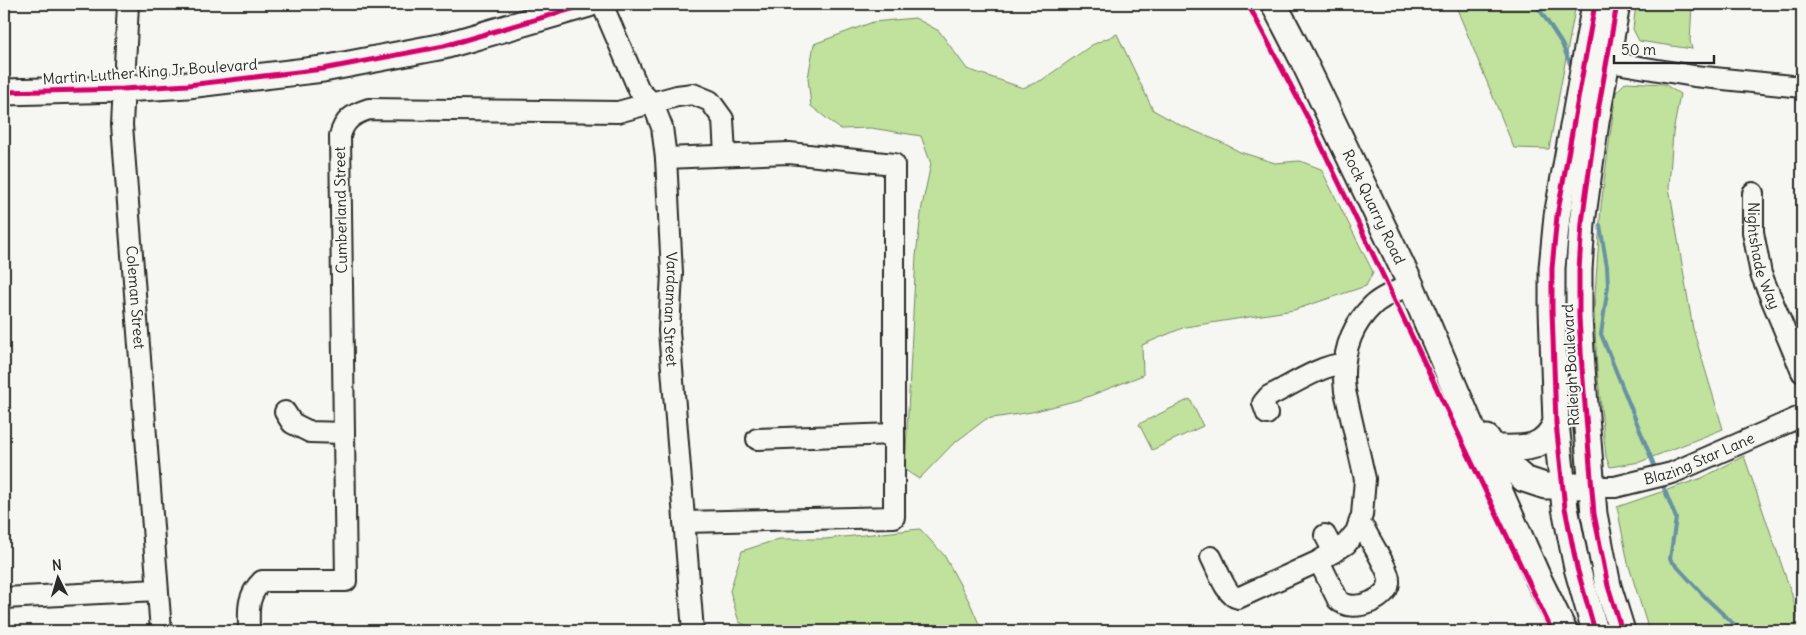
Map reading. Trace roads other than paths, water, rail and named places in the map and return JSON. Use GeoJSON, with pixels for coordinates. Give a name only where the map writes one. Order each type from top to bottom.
{"type":"FeatureCollection","features":[{"type":"Feature","properties":{"kind":"main road","name":"Martin Luther King Jr Boulevard"},"geometry":{"type":"LineString","coordinates":[[4,92],[123,89],[234,81],[372,61],[444,46],[589,4]]}},
{"type":"Feature","properties":{"kind":"main road","name":"Rock Quarry Road"},"geometry":{"type":"LineString","coordinates":[[1274,4],[1303,60],[1411,285],[1527,554],[1564,631]]}},
{"type":"Feature","properties":{"kind":"main road","name":"Raleigh Boulevard"},"geometry":{"type":"LineString","coordinates":[[1592,487],[1582,368],[1579,270],[1582,223],[1596,122],[1595,4]]}},
{"type":"Feature","properties":{"kind":"main road","name":"Raleigh Boulevard"},"geometry":{"type":"LineString","coordinates":[[1562,485],[1556,423],[1552,318],[1552,268],[1557,216],[1596,60],[1617,4]]}},
{"type":"Feature","properties":{"kind":"main road","name":"Rock Quarry Road"},"geometry":{"type":"LineString","coordinates":[[1467,414],[1494,448],[1504,451],[1530,470],[1562,485],[1592,487]]}},
{"type":"Feature","properties":{"kind":"main road"},"geometry":{"type":"LineString","coordinates":[[1494,448],[1520,448],[1537,445],[1551,435],[1556,423]]}},
{"type":"Feature","properties":{"kind":"main road"},"geometry":{"type":"LineString","coordinates":[[1562,485],[1577,568],[1595,631]]}},
{"type":"Feature","properties":{"kind":"main road"},"geometry":{"type":"LineString","coordinates":[[1592,487],[1594,514],[1608,586],[1622,631]]}},
{"type":"Feature","properties":{"kind":"street","name":"Coleman Street"},"geometry":{"type":"LineString","coordinates":[[128,4],[122,125],[161,631]]}},
{"type":"Feature","properties":{"kind":"street","name":"Vardaman Street"},"geometry":{"type":"LineString","coordinates":[[602,4],[639,90],[653,104],[662,127],[666,158],[672,273],[669,331],[693,631]]}},
{"type":"Feature","properties":{"kind":"street"},"geometry":{"type":"LineString","coordinates":[[1596,60],[1694,76],[1802,87]]}},
{"type":"Feature","properties":{"kind":"street","name":"Cumberland Street"},"geometry":{"type":"LineString","coordinates":[[249,631],[249,600],[262,581],[346,581],[340,136],[342,127],[348,118],[358,112],[369,109],[618,112],[677,96],[693,94],[710,101],[723,119],[725,155]]}},
{"type":"Feature","properties":{"kind":"street"},"geometry":{"type":"LineString","coordinates":[[666,158],[789,153],[894,164],[894,517],[684,522]]}},
{"type":"Feature","properties":{"kind":"street","name":"Nightshade Way"},"geometry":{"type":"LineString","coordinates":[[1753,193],[1753,232],[1761,274],[1802,372]]}},
{"type":"Feature","properties":{"kind":"street"},"geometry":{"type":"LineString","coordinates":[[1211,557],[1228,591],[1238,598],[1326,549],[1346,544],[1358,527],[1362,515],[1365,479],[1345,391],[1344,356],[1348,342],[1364,316],[1374,305],[1384,297],[1411,285]]}},
{"type":"Feature","properties":{"kind":"street"},"geometry":{"type":"LineString","coordinates":[[1267,414],[1263,403],[1269,396],[1332,365],[1344,364]]}},
{"type":"Feature","properties":{"kind":"street"},"geometry":{"type":"LineString","coordinates":[[285,412],[292,423],[310,432],[344,433]]}},
{"type":"Feature","properties":{"kind":"street","name":"Blazing Star Lane"},"geometry":{"type":"LineString","coordinates":[[1592,487],[1615,488],[1672,473],[1802,416]]}},
{"type":"Feature","properties":{"kind":"street"},"geometry":{"type":"LineString","coordinates":[[756,439],[894,434]]}},
{"type":"Feature","properties":{"kind":"street"},"geometry":{"type":"LineString","coordinates":[[1326,549],[1338,600],[1350,607],[1360,606],[1378,598],[1389,584],[1388,574],[1365,530],[1358,527]]}},
{"type":"Feature","properties":{"kind":"street"},"geometry":{"type":"LineString","coordinates":[[4,598],[157,590]]}},
{"type":"Feature","properties":{"kind":"waterway"},"geometry":{"type":"LineString","coordinates":[[1536,4],[1562,44],[1571,66]]}},
{"type":"Feature","properties":{"kind":"waterway"},"geometry":{"type":"LineString","coordinates":[[1600,225],[1608,286],[1601,334],[1656,470]]}},
{"type":"Feature","properties":{"kind":"waterway"},"geometry":{"type":"LineString","coordinates":[[1661,481],[1676,518],[1670,559],[1707,599],[1741,631]]}}]}
